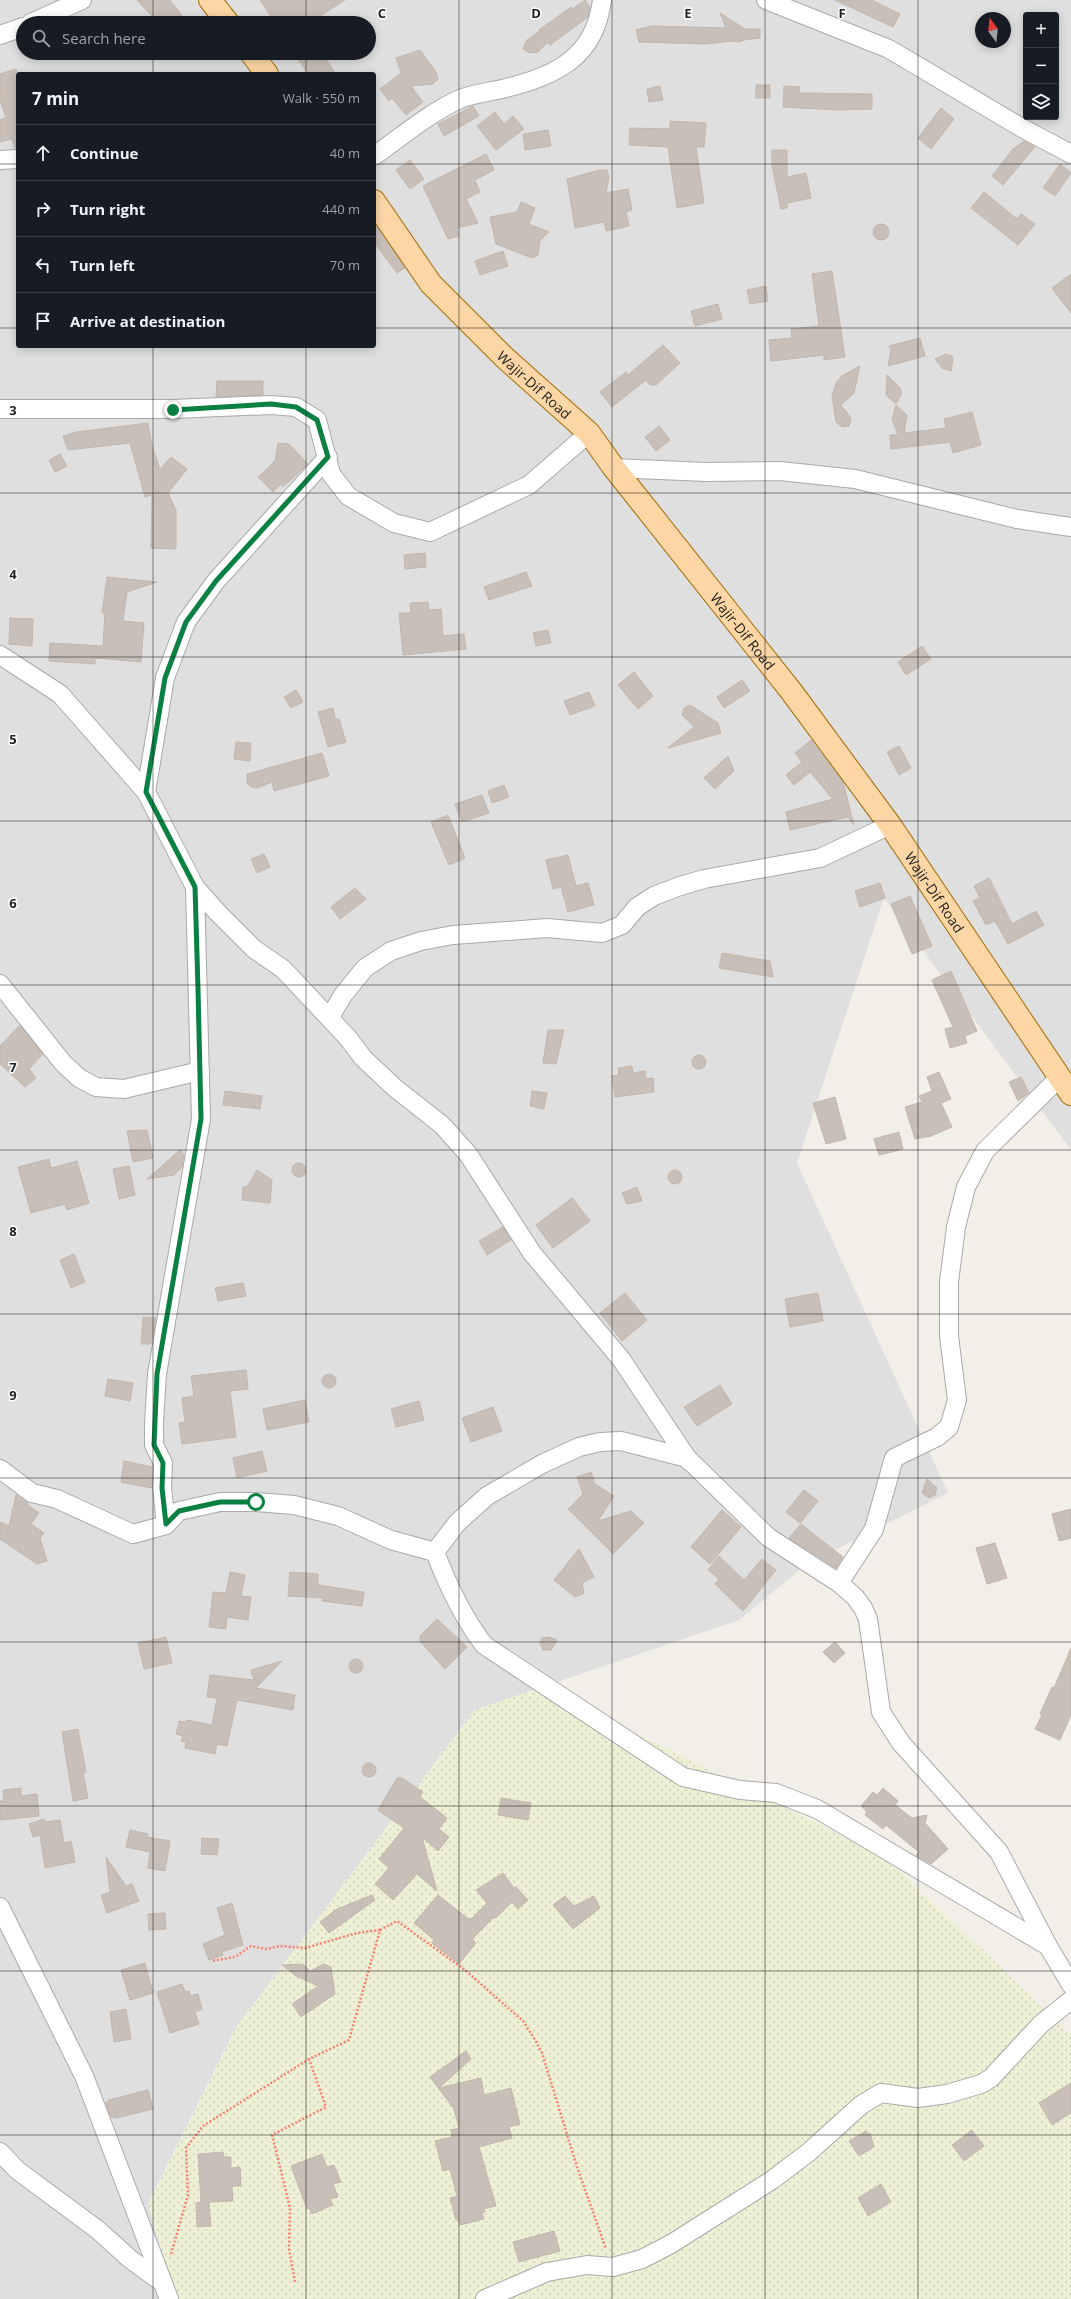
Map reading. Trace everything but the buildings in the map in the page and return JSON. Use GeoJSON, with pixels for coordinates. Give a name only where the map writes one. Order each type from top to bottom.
{"type":"FeatureCollection","features":[{"type":"Feature","properties":{"kind":"main road"},"geometry":{"type":"LineString","coordinates":[[210,0],[223,16]]}},
{"type":"Feature","properties":{"kind":"main road"},"geometry":{"type":"LineString","coordinates":[[256,60],[265,72]]}},
{"type":"Feature","properties":{"kind":"main road","name":"Wajir-Dif Road"},"geometry":{"type":"LineString","coordinates":[[376,204],[431,284],[505,358],[590,434],[614,468],[791,691],[890,825],[1066,1086]]}},
{"type":"Feature","properties":{"kind":"street"},"geometry":{"type":"LineString","coordinates":[[47,16],[82,0]]}},
{"type":"Feature","properties":{"kind":"street"},"geometry":{"type":"LineString","coordinates":[[376,155],[426,119],[461,99],[522,84],[564,66],[588,44],[601,9],[602,0]]}},
{"type":"Feature","properties":{"kind":"street"},"geometry":{"type":"LineString","coordinates":[[766,0],[889,49],[1022,128],[1071,154]]}},
{"type":"Feature","properties":{"kind":"street"},"geometry":{"type":"LineString","coordinates":[[0,35],[8,34],[16,30]]}},
{"type":"Feature","properties":{"kind":"street"},"geometry":{"type":"LineString","coordinates":[[0,160],[16,159]]}},
{"type":"Feature","properties":{"kind":"street"},"geometry":{"type":"LineString","coordinates":[[0,409],[173,410],[271,404],[296,407],[317,420],[328,457],[331,474],[348,496],[394,523],[430,532],[529,485],[590,434]]}},
{"type":"Feature","properties":{"kind":"street"},"geometry":{"type":"LineString","coordinates":[[146,792],[165,678],[186,622],[216,581],[328,457]]}},
{"type":"Feature","properties":{"kind":"street"},"geometry":{"type":"LineString","coordinates":[[614,468],[706,472],[780,471],[855,478],[1017,519],[1071,527]]}},
{"type":"Feature","properties":{"kind":"street"},"geometry":{"type":"LineString","coordinates":[[0,655],[60,694],[146,792],[195,887],[254,949],[283,969],[330,1017],[363,1058],[395,1088],[442,1125],[468,1154],[532,1254],[621,1358],[689,1460],[768,1537],[839,1583],[855,1597],[863,1608],[868,1619],[881,1712],[901,1743],[999,1852],[1048,1946],[1071,1985]]}},
{"type":"Feature","properties":{"kind":"street"},"geometry":{"type":"LineString","coordinates":[[330,1017],[343,995],[365,968],[391,951],[421,941],[454,935],[548,928],[602,933],[622,925],[637,908],[654,896],[680,886],[704,879],[820,858],[890,825]]}},
{"type":"Feature","properties":{"kind":"street"},"geometry":{"type":"LineString","coordinates":[[166,1524],[162,1488],[163,1463],[154,1445],[157,1374],[201,1119],[195,887]]}},
{"type":"Feature","properties":{"kind":"street"},"geometry":{"type":"LineString","coordinates":[[0,984],[63,1063],[79,1078],[96,1086],[124,1088],[200,1071]]}},
{"type":"Feature","properties":{"kind":"street"},"geometry":{"type":"LineString","coordinates":[[839,1583],[874,1529],[894,1458],[937,1437],[949,1427],[957,1400],[949,1336],[949,1282],[956,1227],[966,1187],[985,1151],[1066,1086]]}},
{"type":"Feature","properties":{"kind":"street"},"geometry":{"type":"LineString","coordinates":[[435,1552],[457,1523],[487,1496],[542,1464],[579,1447],[600,1442],[621,1441],[652,1448],[689,1460]]}},
{"type":"Feature","properties":{"kind":"street"},"geometry":{"type":"LineString","coordinates":[[0,1469],[32,1493],[57,1499],[133,1534],[166,1524],[179,1511],[220,1502],[256,1502],[294,1505],[338,1516],[391,1540],[435,1552]]}},
{"type":"Feature","properties":{"kind":"street"},"geometry":{"type":"LineString","coordinates":[[435,1552],[448,1584],[465,1619],[484,1645],[683,1777],[740,1790],[776,1793],[817,1809],[1048,1946]]}},
{"type":"Feature","properties":{"kind":"street"},"geometry":{"type":"LineString","coordinates":[[0,1907],[84,2076],[166,2291]]}},
{"type":"Feature","properties":{"kind":"street"},"geometry":{"type":"LineString","coordinates":[[485,2299],[547,2272],[588,2265],[613,2267],[642,2259],[671,2244],[772,2180],[809,2152],[861,2104],[881,2093],[918,2098],[947,2094],[981,2084],[991,2078],[1041,2024],[1071,2000]]}},
{"type":"Feature","properties":{"kind":"street"},"geometry":{"type":"LineString","coordinates":[[0,2152],[17,2170],[98,2230],[166,2291]]}},
{"type":"Feature","properties":{"kind":"path"},"geometry":{"type":"LineString","coordinates":[[211,1961],[235,1957],[251,1946],[266,1949],[280,1946],[305,1948],[357,1933],[380,1930],[397,1921],[465,1970],[523,2021],[542,2053],[577,2167],[613,2267]]}},
{"type":"Feature","properties":{"kind":"path"},"geometry":{"type":"LineString","coordinates":[[171,2255],[188,2195],[186,2148],[203,2126],[309,2059],[349,2040],[380,1930]]}},
{"type":"Feature","properties":{"kind":"path"},"geometry":{"type":"LineString","coordinates":[[295,2282],[289,2249],[290,2208],[272,2135],[326,2107],[309,2059]]}},
{"type":"Feature","properties":{"kind":"shaded area"},"geometry":{"type":"Polygon","coordinates":[[[0,0],[1071,0],[1071,1150],[884,898],[797,1163],[948,1493],[807,1564],[739,1620],[475,1710],[237,2026],[148,2204],[175,2299],[0,2299],[0,0]]]}},
{"type":"Feature","properties":{"kind":"green space"},"geometry":{"type":"Polygon","coordinates":[[[543,1687],[884,1857],[1071,2034],[1071,2299],[175,2299],[148,2204],[237,2026],[475,1710],[543,1687]]]}},
{"type":"Feature","properties":{"kind":"route"},"geometry":{"type":"LineString","coordinates":[[173,410],[271,404],[296,407],[317,420],[328,457],[216,581],[186,622],[165,678],[146,792],[195,887],[198,989],[201,1119],[195,1161],[157,1374],[154,1423],[154,1445],[163,1463],[162,1488],[166,1524],[179,1511],[220,1502],[256,1502]]}}]}
